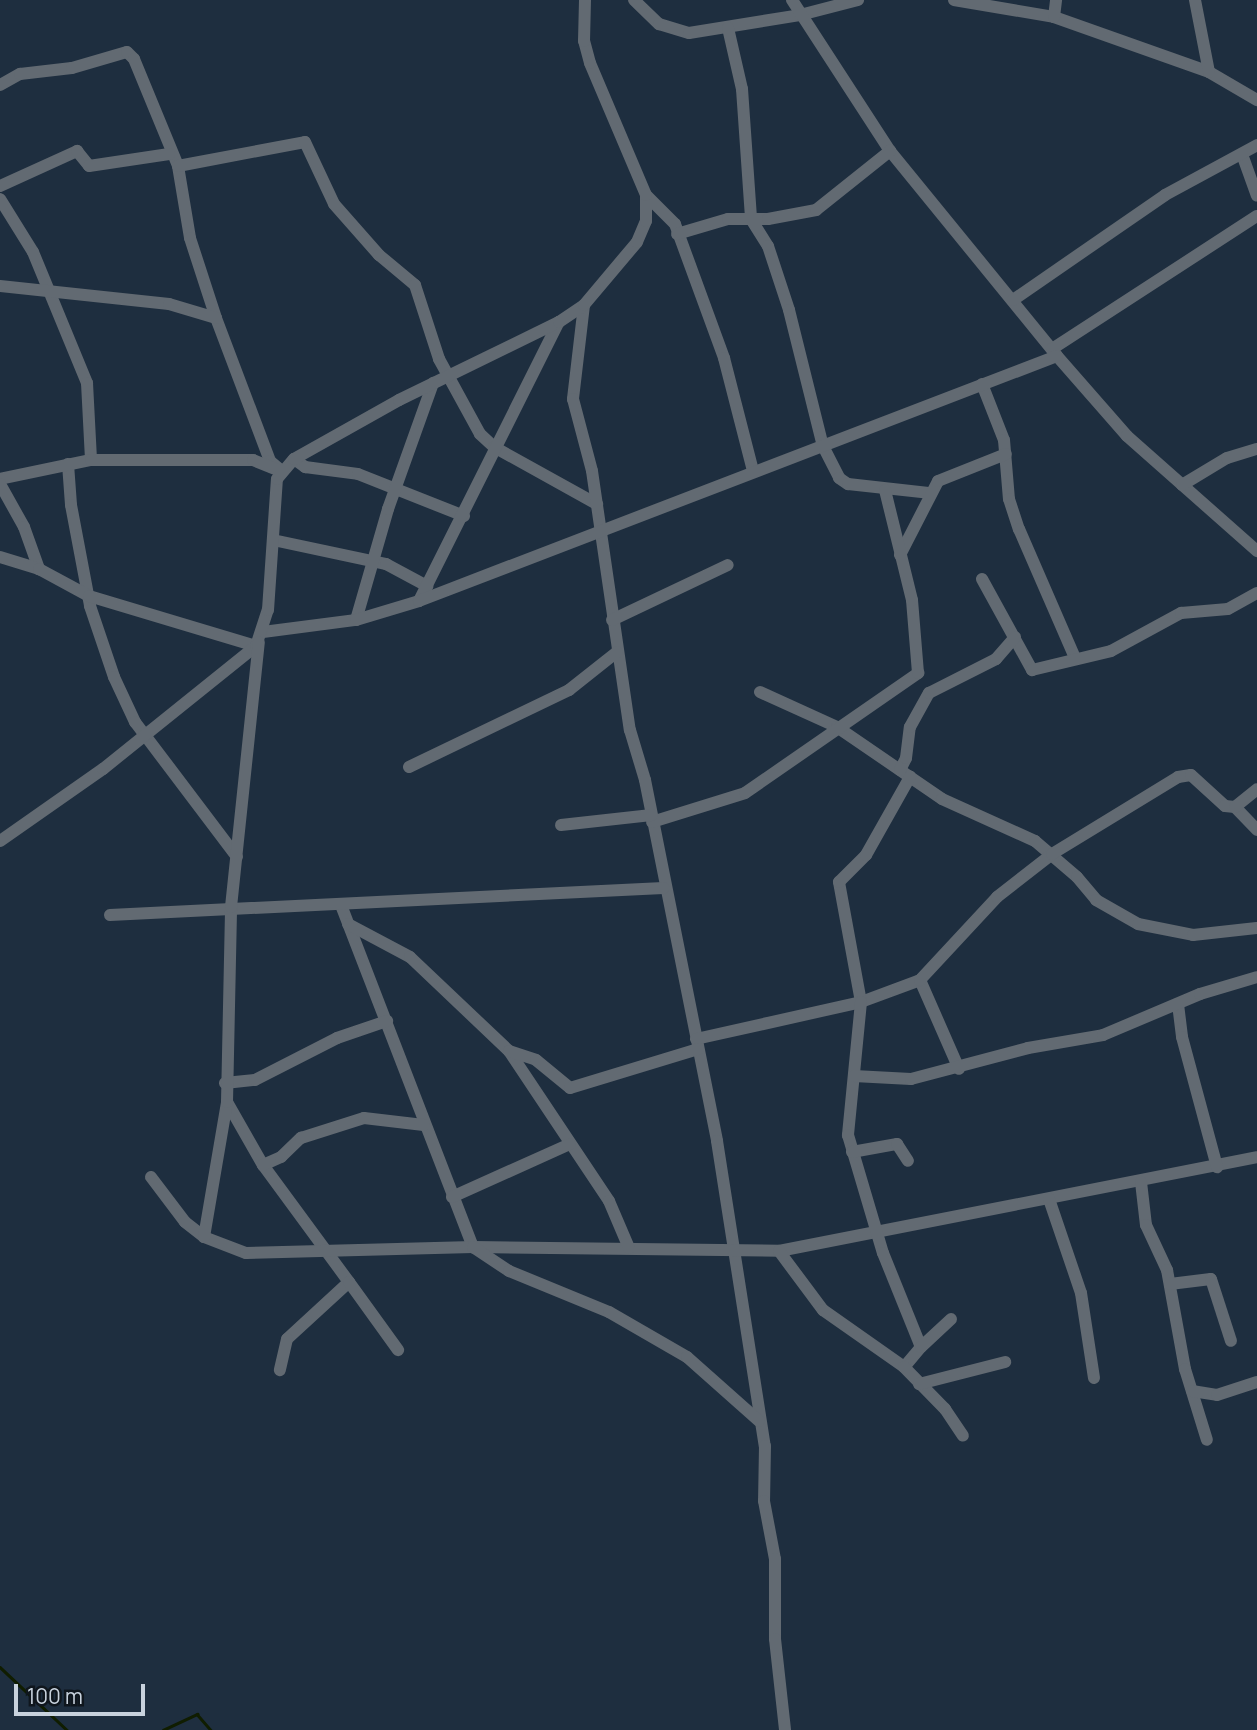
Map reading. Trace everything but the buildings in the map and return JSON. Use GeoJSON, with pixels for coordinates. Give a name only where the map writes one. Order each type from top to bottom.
{"type":"FeatureCollection","features":[{"type":"Feature","properties":{"kind":"street"},"geometry":{"type":"LineString","coordinates":[[585,0],[584,41],[590,63],[646,195],[675,224],[724,358],[753,471]]}},
{"type":"Feature","properties":{"kind":"street"},"geometry":{"type":"LineString","coordinates":[[634,0],[673,32],[728,28],[800,15],[858,0]]}},
{"type":"Feature","properties":{"kind":"street"},"geometry":{"type":"LineString","coordinates":[[792,0],[890,151],[1054,353],[1127,436],[1257,551]]}},
{"type":"Feature","properties":{"kind":"street"},"geometry":{"type":"LineString","coordinates":[[954,0],[1054,17],[1209,72],[1257,100]]}},
{"type":"Feature","properties":{"kind":"street"},"geometry":{"type":"LineString","coordinates":[[1054,17],[1056,0]]}},
{"type":"Feature","properties":{"kind":"street"},"geometry":{"type":"LineString","coordinates":[[1195,0],[1209,72]]}},
{"type":"Feature","properties":{"kind":"street"},"geometry":{"type":"LineString","coordinates":[[728,28],[742,89],[751,219],[768,246],[789,310],[823,446],[839,478],[848,484],[929,493]]}},
{"type":"Feature","properties":{"kind":"street"},"geometry":{"type":"LineString","coordinates":[[0,85],[20,74],[72,68],[127,52],[139,68],[169,154],[178,166],[190,238],[216,318],[270,461],[282,471]]}},
{"type":"Feature","properties":{"kind":"street"},"geometry":{"type":"LineString","coordinates":[[178,166],[305,142],[326,194],[379,255],[415,285],[447,376],[467,416],[494,447],[597,504]]}},
{"type":"Feature","properties":{"kind":"street"},"geometry":{"type":"LineString","coordinates":[[1013,300],[1165,195],[1243,157],[1257,145]]}},
{"type":"Feature","properties":{"kind":"street"},"geometry":{"type":"LineString","coordinates":[[0,186],[77,151],[89,166],[169,154]]}},
{"type":"Feature","properties":{"kind":"street"},"geometry":{"type":"LineString","coordinates":[[677,234],[728,219],[751,219],[816,210],[890,151]]}},
{"type":"Feature","properties":{"kind":"street"},"geometry":{"type":"LineString","coordinates":[[1243,157],[1257,196]]}},
{"type":"Feature","properties":{"kind":"street"},"geometry":{"type":"LineString","coordinates":[[204,1237],[227,1102],[225,1083],[231,907],[259,640],[273,540],[272,509],[282,471],[294,459],[433,383],[559,322],[584,305],[644,231],[646,195]]}},
{"type":"Feature","properties":{"kind":"street"},"geometry":{"type":"LineString","coordinates":[[0,199],[33,252],[88,383],[91,460]]}},
{"type":"Feature","properties":{"kind":"street"},"geometry":{"type":"LineString","coordinates":[[0,557],[39,569],[89,596],[259,640],[356,620],[419,601],[601,534],[753,471],[982,384],[1054,353],[1257,216]]}},
{"type":"Feature","properties":{"kind":"street"},"geometry":{"type":"LineString","coordinates":[[0,286],[48,289],[169,304],[216,318]]}},
{"type":"Feature","properties":{"kind":"street"},"geometry":{"type":"LineString","coordinates":[[584,305],[572,398],[597,504],[630,730],[652,818],[663,888],[685,973],[765,1446],[764,1502],[775,1559],[774,1620],[785,1730]]}},
{"type":"Feature","properties":{"kind":"street"},"geometry":{"type":"LineString","coordinates":[[419,601],[559,322]]}},
{"type":"Feature","properties":{"kind":"street"},"geometry":{"type":"LineString","coordinates":[[356,620],[433,383]]}},
{"type":"Feature","properties":{"kind":"street"},"geometry":{"type":"LineString","coordinates":[[982,384],[1006,454],[1009,499],[1019,529],[1075,657]]}},
{"type":"Feature","properties":{"kind":"street"},"geometry":{"type":"LineString","coordinates":[[1182,485],[1227,458],[1257,449]]}},
{"type":"Feature","properties":{"kind":"street"},"geometry":{"type":"LineString","coordinates":[[900,555],[929,493],[944,476],[1006,454]]}},
{"type":"Feature","properties":{"kind":"street"},"geometry":{"type":"LineString","coordinates":[[294,459],[305,467],[358,474],[464,516]]}},
{"type":"Feature","properties":{"kind":"street"},"geometry":{"type":"LineString","coordinates":[[0,478],[91,460],[253,460],[282,471]]}},
{"type":"Feature","properties":{"kind":"street"},"geometry":{"type":"LineString","coordinates":[[68,464],[71,505],[89,596],[114,677],[145,736],[237,857]]}},
{"type":"Feature","properties":{"kind":"street"},"geometry":{"type":"LineString","coordinates":[[0,484],[24,527],[39,569]]}},
{"type":"Feature","properties":{"kind":"street"},"geometry":{"type":"LineString","coordinates":[[561,825],[652,818],[745,793],[811,751],[837,727],[898,690],[918,673],[912,600],[885,490]]}},
{"type":"Feature","properties":{"kind":"street"},"geometry":{"type":"LineString","coordinates":[[273,540],[373,561],[427,586]]}},
{"type":"Feature","properties":{"kind":"street"},"geometry":{"type":"LineString","coordinates":[[612,620],[728,565]]}},
{"type":"Feature","properties":{"kind":"street"},"geometry":{"type":"LineString","coordinates":[[982,579],[1032,670],[1075,657],[1111,651],[1181,613],[1228,609],[1257,593]]}},
{"type":"Feature","properties":{"kind":"street"},"geometry":{"type":"LineString","coordinates":[[921,1347],[852,1152],[847,1114],[855,1076],[862,1002],[839,882],[871,848],[905,774],[910,727],[922,701],[935,689],[996,659],[1015,637]]}},
{"type":"Feature","properties":{"kind":"street"},"geometry":{"type":"LineString","coordinates":[[0,842],[145,736],[259,640]]}},
{"type":"Feature","properties":{"kind":"street"},"geometry":{"type":"LineString","coordinates":[[409,766],[569,690],[617,652]]}},
{"type":"Feature","properties":{"kind":"street"},"geometry":{"type":"LineString","coordinates":[[918,667],[935,689]]}},
{"type":"Feature","properties":{"kind":"street"},"geometry":{"type":"LineString","coordinates":[[760,692],[837,727],[942,799],[995,819],[1052,855],[1096,900],[1139,924],[1193,935],[1257,928]]}},
{"type":"Feature","properties":{"kind":"street"},"geometry":{"type":"LineString","coordinates":[[509,1051],[543,1065],[570,1088],[697,1044],[862,1002],[920,980],[978,913],[1052,855],[1185,774],[1197,779],[1225,806],[1235,807],[1257,830]]}},
{"type":"Feature","properties":{"kind":"street"},"geometry":{"type":"LineString","coordinates":[[1235,807],[1257,789]]}},
{"type":"Feature","properties":{"kind":"street"},"geometry":{"type":"LineString","coordinates":[[110,915],[663,888]]}},
{"type":"Feature","properties":{"kind":"street"},"geometry":{"type":"LineString","coordinates":[[341,905],[473,1247],[509,1271],[609,1312],[687,1357],[759,1421]]}},
{"type":"Feature","properties":{"kind":"street"},"geometry":{"type":"LineString","coordinates":[[348,924],[410,957],[509,1051],[609,1201],[629,1248]]}},
{"type":"Feature","properties":{"kind":"street"},"geometry":{"type":"LineString","coordinates":[[855,1076],[911,1079],[959,1069],[1028,1048],[1103,1035],[1178,1004],[1257,977]]}},
{"type":"Feature","properties":{"kind":"street"},"geometry":{"type":"LineString","coordinates":[[920,980],[959,1069]]}},
{"type":"Feature","properties":{"kind":"street"},"geometry":{"type":"LineString","coordinates":[[1178,1004],[1182,1037],[1217,1167]]}},
{"type":"Feature","properties":{"kind":"street"},"geometry":{"type":"LineString","coordinates":[[225,1083],[255,1080],[337,1038],[387,1021]]}},
{"type":"Feature","properties":{"kind":"street"},"geometry":{"type":"LineString","coordinates":[[227,1102],[263,1165],[398,1350]]}},
{"type":"Feature","properties":{"kind":"street"},"geometry":{"type":"LineString","coordinates":[[263,1165],[281,1157],[301,1138],[364,1118],[424,1125]]}},
{"type":"Feature","properties":{"kind":"street"},"geometry":{"type":"LineString","coordinates":[[452,1196],[570,1143]]}},
{"type":"Feature","properties":{"kind":"street"},"geometry":{"type":"LineString","coordinates":[[852,1152],[897,1144],[908,1161]]}},
{"type":"Feature","properties":{"kind":"street"},"geometry":{"type":"LineString","coordinates":[[151,1177],[185,1222],[204,1237],[246,1252],[473,1247],[733,1248],[779,1251],[879,1234],[1257,1157]]}},
{"type":"Feature","properties":{"kind":"street"},"geometry":{"type":"LineString","coordinates":[[1141,1182],[1146,1225],[1170,1284],[1192,1391],[1207,1440]]}},
{"type":"Feature","properties":{"kind":"street"},"geometry":{"type":"LineString","coordinates":[[1049,1199],[1081,1293],[1094,1378]]}},
{"type":"Feature","properties":{"kind":"street"},"geometry":{"type":"LineString","coordinates":[[779,1251],[823,1310],[904,1367],[945,1409],[963,1436]]}},
{"type":"Feature","properties":{"kind":"street"},"geometry":{"type":"LineString","coordinates":[[1170,1284],[1211,1279],[1231,1341]]}},
{"type":"Feature","properties":{"kind":"street"},"geometry":{"type":"LineString","coordinates":[[280,1370],[287,1339],[349,1282]]}},
{"type":"Feature","properties":{"kind":"street"},"geometry":{"type":"LineString","coordinates":[[904,1367],[951,1319]]}},
{"type":"Feature","properties":{"kind":"street"},"geometry":{"type":"LineString","coordinates":[[919,1384],[1005,1362]]}},
{"type":"Feature","properties":{"kind":"street"},"geometry":{"type":"LineString","coordinates":[[1192,1391],[1217,1395],[1257,1382]]}},
{"type":"Feature","properties":{"kind":"waterway"},"geometry":{"type":"LineString","coordinates":[[0,1667],[67,1730]]}},
{"type":"Feature","properties":{"kind":"waterway"},"geometry":{"type":"LineString","coordinates":[[163,1730],[197,1714],[211,1730]]}}]}
